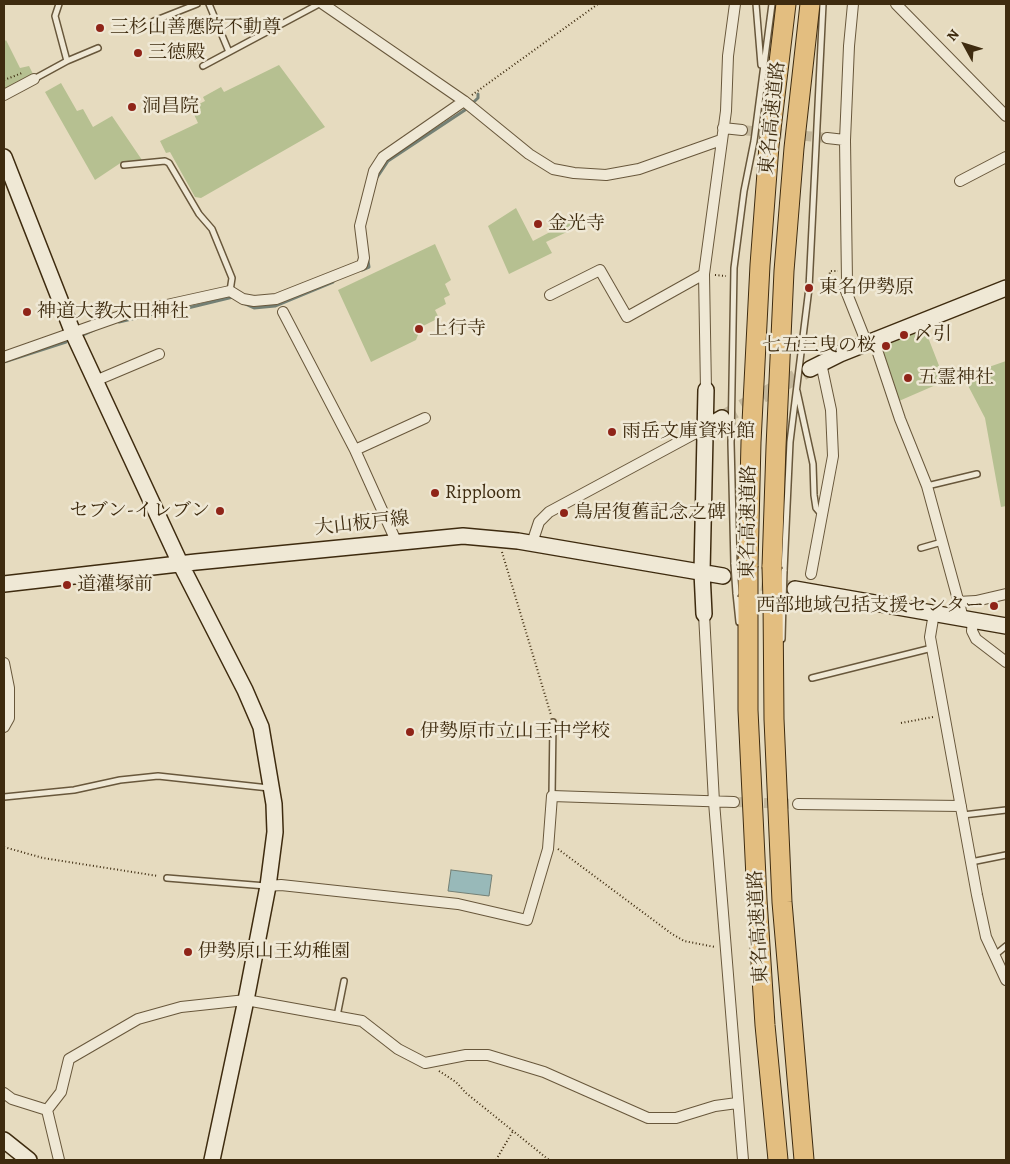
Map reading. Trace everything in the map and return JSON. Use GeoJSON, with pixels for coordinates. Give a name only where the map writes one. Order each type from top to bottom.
{"type":"FeatureCollection","features":[{"type":"Feature","properties":{"kind":"highway","name":"東名高速道路"},"geometry":{"type":"LineString","coordinates":[[778,1160],[765,1025],[741,565],[751,442],[760,265],[769,146],[786,4]]}},
{"type":"Feature","properties":{"kind":"highway","name":"東名高速道路"},"geometry":{"type":"LineString","coordinates":[[804,1160],[782,902],[774,718],[778,602],[776,447],[784,271],[794,148],[810,4]]}},
{"type":"Feature","properties":{"kind":"street"},"geometry":{"type":"LineString","coordinates":[[323,4],[468,104],[541,162],[554,169],[574,173],[606,174],[639,169],[721,140]]}},
{"type":"Feature","properties":{"kind":"street"},"geometry":{"type":"LineString","coordinates":[[736,4],[728,56],[726,110],[704,274],[706,390],[702,572],[714,802],[743,1160]]}},
{"type":"Feature","properties":{"kind":"street"},"geometry":{"type":"LineString","coordinates":[[853,4],[849,46],[845,140],[847,281],[844,286],[871,342],[927,486],[958,602],[968,619],[976,639],[1006,662]]}},
{"type":"Feature","properties":{"kind":"street"},"geometry":{"type":"LineString","coordinates":[[896,4],[1006,116]]}},
{"type":"Feature","properties":{"kind":"street"},"geometry":{"type":"LineString","coordinates":[[4,95],[34,79]]}},
{"type":"Feature","properties":{"kind":"street"},"geometry":{"type":"LineString","coordinates":[[4,356],[126,314],[230,291],[248,300],[276,300],[362,265],[364,258],[360,226],[366,194],[374,171],[383,157],[468,104]]}},
{"type":"Feature","properties":{"kind":"street"},"geometry":{"type":"LineString","coordinates":[[723,128],[742,130]]}},
{"type":"Feature","properties":{"kind":"street"},"geometry":{"type":"LineString","coordinates":[[827,138],[845,140]]}},
{"type":"Feature","properties":{"kind":"street"},"geometry":{"type":"LineString","coordinates":[[4,157],[73,333],[180,563],[245,690],[261,728],[272,788],[275,832],[268,886],[212,1160]]}},
{"type":"Feature","properties":{"kind":"street"},"geometry":{"type":"LineString","coordinates":[[960,181],[1004,161]]}},
{"type":"Feature","properties":{"kind":"street"},"geometry":{"type":"LineString","coordinates":[[550,295],[600,270],[627,317],[704,274]]}},
{"type":"Feature","properties":{"kind":"street"},"geometry":{"type":"LineString","coordinates":[[811,574],[821,514],[830,484],[833,448],[831,410],[816,366],[1006,288]]}},
{"type":"Feature","properties":{"kind":"street"},"geometry":{"type":"LineString","coordinates":[[282,312],[355,450],[396,541]]}},
{"type":"Feature","properties":{"kind":"street"},"geometry":{"type":"LineString","coordinates":[[95,381],[158,354]]}},
{"type":"Feature","properties":{"kind":"street"},"geometry":{"type":"LineString","coordinates":[[355,450],[425,418]]}},
{"type":"Feature","properties":{"kind":"street"},"geometry":{"type":"LineString","coordinates":[[532,543],[539,522],[549,512],[722,418]]}},
{"type":"Feature","properties":{"kind":"street","name":"大山板戸線"},"geometry":{"type":"LineString","coordinates":[[4,584],[180,563],[464,536],[532,543],[723,576]]}},
{"type":"Feature","properties":{"kind":"street"},"geometry":{"type":"LineString","coordinates":[[795,589],[1006,626]]}},
{"type":"Feature","properties":{"kind":"street"},"geometry":{"type":"LineString","coordinates":[[958,602],[976,601],[1006,594]]}},
{"type":"Feature","properties":{"kind":"street"},"geometry":{"type":"LineString","coordinates":[[934,613],[930,637],[971,862],[986,936],[1006,980]]}},
{"type":"Feature","properties":{"kind":"street"},"geometry":{"type":"LineString","coordinates":[[4,663],[9,718],[4,727]]}},
{"type":"Feature","properties":{"kind":"street"},"geometry":{"type":"LineString","coordinates":[[268,886],[281,885],[458,904],[527,920],[548,842],[552,796],[734,802]]}},
{"type":"Feature","properties":{"kind":"street"},"geometry":{"type":"LineString","coordinates":[[798,804],[962,811]]}},
{"type":"Feature","properties":{"kind":"street"},"geometry":{"type":"LineString","coordinates":[[47,1110],[61,1092],[69,1059],[138,1020],[180,1007],[246,1000],[362,1021],[398,1050],[425,1063],[466,1055],[488,1055],[544,1072],[648,1118],[676,1118],[715,1106],[737,1103]]}},
{"type":"Feature","properties":{"kind":"street"},"geometry":{"type":"LineString","coordinates":[[4,1093],[12,1099],[47,1110]]}},
{"type":"Feature","properties":{"kind":"street"},"geometry":{"type":"LineString","coordinates":[[47,1110],[60,1160]]}},
{"type":"Feature","properties":{"kind":"street"},"geometry":{"type":"LineString","coordinates":[[4,1140],[29,1160]]}},
{"type":"Feature","properties":{"kind":"lane"},"geometry":{"type":"LineString","coordinates":[[58,4],[55,16],[67,61]]}},
{"type":"Feature","properties":{"kind":"lane"},"geometry":{"type":"LineString","coordinates":[[154,21],[197,4]]}},
{"type":"Feature","properties":{"kind":"lane"},"geometry":{"type":"LineString","coordinates":[[209,4],[229,52]]}},
{"type":"Feature","properties":{"kind":"lane"},"geometry":{"type":"LineString","coordinates":[[203,66],[319,4]]}},
{"type":"Feature","properties":{"kind":"lane"},"geometry":{"type":"LineString","coordinates":[[756,4],[762,76]]}},
{"type":"Feature","properties":{"kind":"lane"},"geometry":{"type":"LineString","coordinates":[[741,565],[732,443],[734,268],[772,4]]}},
{"type":"Feature","properties":{"kind":"lane"},"geometry":{"type":"LineString","coordinates":[[778,569],[796,385],[809,288],[823,4]]}},
{"type":"Feature","properties":{"kind":"lane"},"geometry":{"type":"LineString","coordinates":[[34,79],[67,61],[98,48]]}},
{"type":"Feature","properties":{"kind":"lane"},"geometry":{"type":"LineString","coordinates":[[124,165],[164,161],[169,163],[199,214],[212,229],[232,278],[230,291]]}},
{"type":"Feature","properties":{"kind":"lane"},"geometry":{"type":"LineString","coordinates":[[796,385],[812,464],[816,508],[821,514]]}},
{"type":"Feature","properties":{"kind":"lane"},"geometry":{"type":"LineString","coordinates":[[927,486],[977,474]]}},
{"type":"Feature","properties":{"kind":"lane"},"geometry":{"type":"LineString","coordinates":[[921,548],[943,542]]}},
{"type":"Feature","properties":{"kind":"lane"},"geometry":{"type":"LineString","coordinates":[[740,632],[742,595]]}},
{"type":"Feature","properties":{"kind":"lane"},"geometry":{"type":"LineString","coordinates":[[778,602],[781,646]]}},
{"type":"Feature","properties":{"kind":"lane"},"geometry":{"type":"LineString","coordinates":[[741,642],[748,710]]}},
{"type":"Feature","properties":{"kind":"lane"},"geometry":{"type":"LineString","coordinates":[[812,678],[932,648]]}},
{"type":"Feature","properties":{"kind":"lane"},"geometry":{"type":"LineString","coordinates":[[774,718],[780,655]]}},
{"type":"Feature","properties":{"kind":"lane"},"geometry":{"type":"LineString","coordinates":[[552,796],[553,722]]}},
{"type":"Feature","properties":{"kind":"lane"},"geometry":{"type":"LineString","coordinates":[[4,797],[74,790],[120,780],[158,776],[272,788]]}},
{"type":"Feature","properties":{"kind":"lane"},"geometry":{"type":"LineString","coordinates":[[962,811],[1006,810]]}},
{"type":"Feature","properties":{"kind":"lane"},"geometry":{"type":"LineString","coordinates":[[971,862],[1006,855]]}},
{"type":"Feature","properties":{"kind":"lane"},"geometry":{"type":"LineString","coordinates":[[167,878],[268,886]]}},
{"type":"Feature","properties":{"kind":"lane"},"geometry":{"type":"LineString","coordinates":[[995,955],[1006,946]]}},
{"type":"Feature","properties":{"kind":"lane"},"geometry":{"type":"LineString","coordinates":[[337,1016],[344,981]]}},
{"type":"Feature","properties":{"kind":"path"},"geometry":{"type":"LineString","coordinates":[[468,104],[598,4]]}},
{"type":"Feature","properties":{"kind":"path"},"geometry":{"type":"LineString","coordinates":[[813,279],[829,280],[830,271],[847,271]]}},
{"type":"Feature","properties":{"kind":"path"},"geometry":{"type":"LineString","coordinates":[[715,275],[729,276]]}},
{"type":"Feature","properties":{"kind":"path"},"geometry":{"type":"LineString","coordinates":[[498,538],[553,722]]}},
{"type":"Feature","properties":{"kind":"path"},"geometry":{"type":"LineString","coordinates":[[901,722],[944,715]]}},
{"type":"Feature","properties":{"kind":"path"},"geometry":{"type":"LineString","coordinates":[[548,842],[684,942],[708,948],[725,947]]}},
{"type":"Feature","properties":{"kind":"path"},"geometry":{"type":"LineString","coordinates":[[4,847],[43,858],[167,878]]}},
{"type":"Feature","properties":{"kind":"path"},"geometry":{"type":"LineString","coordinates":[[429,1062],[456,1082],[466,1093],[549,1160]]}},
{"type":"Feature","properties":{"kind":"path"},"geometry":{"type":"LineString","coordinates":[[496,1160],[513,1131]]}},
{"type":"Feature","properties":{"kind":"green space"},"geometry":{"type":"Polygon","coordinates":[[[6,40],[20,68],[29,66],[33,74],[4,89],[4,42],[6,40]]]}},
{"type":"Feature","properties":{"kind":"green space"},"geometry":{"type":"Polygon","coordinates":[[[279,65],[325,127],[201,198],[195,197],[170,152],[166,153],[160,141],[198,123],[191,108],[205,101],[203,97],[221,87],[224,92],[279,65]]]}},
{"type":"Feature","properties":{"kind":"green space"},"geometry":{"type":"Polygon","coordinates":[[[61,83],[77,111],[83,109],[93,127],[112,116],[142,160],[122,162],[95,180],[45,92],[61,83]]]}},
{"type":"Feature","properties":{"kind":"green space"},"geometry":{"type":"Polygon","coordinates":[[[516,208],[533,241],[569,222],[573,229],[546,242],[552,253],[509,274],[488,226],[516,208]]]}},
{"type":"Feature","properties":{"kind":"green space"},"geometry":{"type":"Polygon","coordinates":[[[435,244],[451,280],[445,284],[450,295],[444,298],[446,304],[435,310],[439,318],[421,327],[416,340],[371,362],[338,290],[435,244]]]}},
{"type":"Feature","properties":{"kind":"green space"},"geometry":{"type":"Polygon","coordinates":[[[924,327],[945,381],[899,401],[880,348],[924,327]]]}},
{"type":"Feature","properties":{"kind":"green space"},"geometry":{"type":"Polygon","coordinates":[[[1006,361],[1006,506],[1001,507],[985,418],[963,376],[1006,361]]]}},
{"type":"Feature","properties":{"kind":"water"},"geometry":{"type":"Polygon","coordinates":[[[451,870],[492,875],[489,896],[448,891],[451,870]]]}},
{"type":"Feature","properties":{"kind":"waterway"},"geometry":{"type":"LineString","coordinates":[[376,179],[388,161],[465,110],[478,98],[478,94]]}},
{"type":"Feature","properties":{"kind":"waterway"},"geometry":{"type":"LineString","coordinates":[[362,270],[369,267],[368,261]]}},
{"type":"Feature","properties":{"kind":"waterway"},"geometry":{"type":"LineString","coordinates":[[243,303],[254,308],[275,306],[333,282]]}},
{"type":"Feature","properties":{"kind":"waterway"},"geometry":{"type":"LineString","coordinates":[[119,322],[157,313],[159,315],[233,297]]}},
{"type":"Feature","properties":{"kind":"waterway"},"geometry":{"type":"LineString","coordinates":[[81,336],[94,330]]}},
{"type":"Feature","properties":{"kind":"waterway"},"geometry":{"type":"LineString","coordinates":[[4,362],[66,342]]}},
{"type":"Feature","properties":{"kind":"tunnel"},"geometry":{"type":"LineString","coordinates":[[742,130],[827,138]]}},
{"type":"Feature","properties":{"kind":"tunnel"},"geometry":{"type":"LineString","coordinates":[[722,418],[810,369]]}},
{"type":"Feature","properties":{"kind":"tunnel"},"geometry":{"type":"LineString","coordinates":[[739,579],[795,589]]}},
{"type":"Feature","properties":{"kind":"tunnel"},"geometry":{"type":"LineString","coordinates":[[734,802],[798,804]]}},
{"type":"Feature","properties":{"kind":"place","name":"三杉山善應院不動尊"},"geometry":{"type":"Point","coordinates":[100,28]}},
{"type":"Feature","properties":{"kind":"place","name":"三徳殿"},"geometry":{"type":"Point","coordinates":[138,53]}},
{"type":"Feature","properties":{"kind":"place","name":"洞昌院"},"geometry":{"type":"Point","coordinates":[132,107]}},
{"type":"Feature","properties":{"kind":"place","name":"金光寺"},"geometry":{"type":"Point","coordinates":[538,224]}},
{"type":"Feature","properties":{"kind":"place","name":"東名伊勢原"},"geometry":{"type":"Point","coordinates":[809,288]}},
{"type":"Feature","properties":{"kind":"place","name":"神道大教太田神社"},"geometry":{"type":"Point","coordinates":[27,312]}},
{"type":"Feature","properties":{"kind":"place","name":"上行寺"},"geometry":{"type":"Point","coordinates":[419,329]}},
{"type":"Feature","properties":{"kind":"place","name":"〆引"},"geometry":{"type":"Point","coordinates":[904,335]}},
{"type":"Feature","properties":{"kind":"place","name":"七五三曳の桜"},"geometry":{"type":"Point","coordinates":[886,346]}},
{"type":"Feature","properties":{"kind":"place","name":"五霊神社"},"geometry":{"type":"Point","coordinates":[908,378]}},
{"type":"Feature","properties":{"kind":"place","name":"雨岳文庫資料館"},"geometry":{"type":"Point","coordinates":[612,432]}},
{"type":"Feature","properties":{"kind":"place","name":"Ripploom"},"geometry":{"type":"Point","coordinates":[435,493]}},
{"type":"Feature","properties":{"kind":"place","name":"セブン-イレブン"},"geometry":{"type":"Point","coordinates":[220,511]}},
{"type":"Feature","properties":{"kind":"place","name":"鳥居復舊記念之碑"},"geometry":{"type":"Point","coordinates":[564,513]}},
{"type":"Feature","properties":{"kind":"place","name":"道灌塚前"},"geometry":{"type":"Point","coordinates":[67,585]}},
{"type":"Feature","properties":{"kind":"place","name":"西部地域包括支援センター"},"geometry":{"type":"Point","coordinates":[994,606]}},
{"type":"Feature","properties":{"kind":"place","name":"伊勢原市立山王中学校"},"geometry":{"type":"Point","coordinates":[410,732]}},
{"type":"Feature","properties":{"kind":"place","name":"伊勢原山王幼稚園"},"geometry":{"type":"Point","coordinates":[188,952]}}]}
